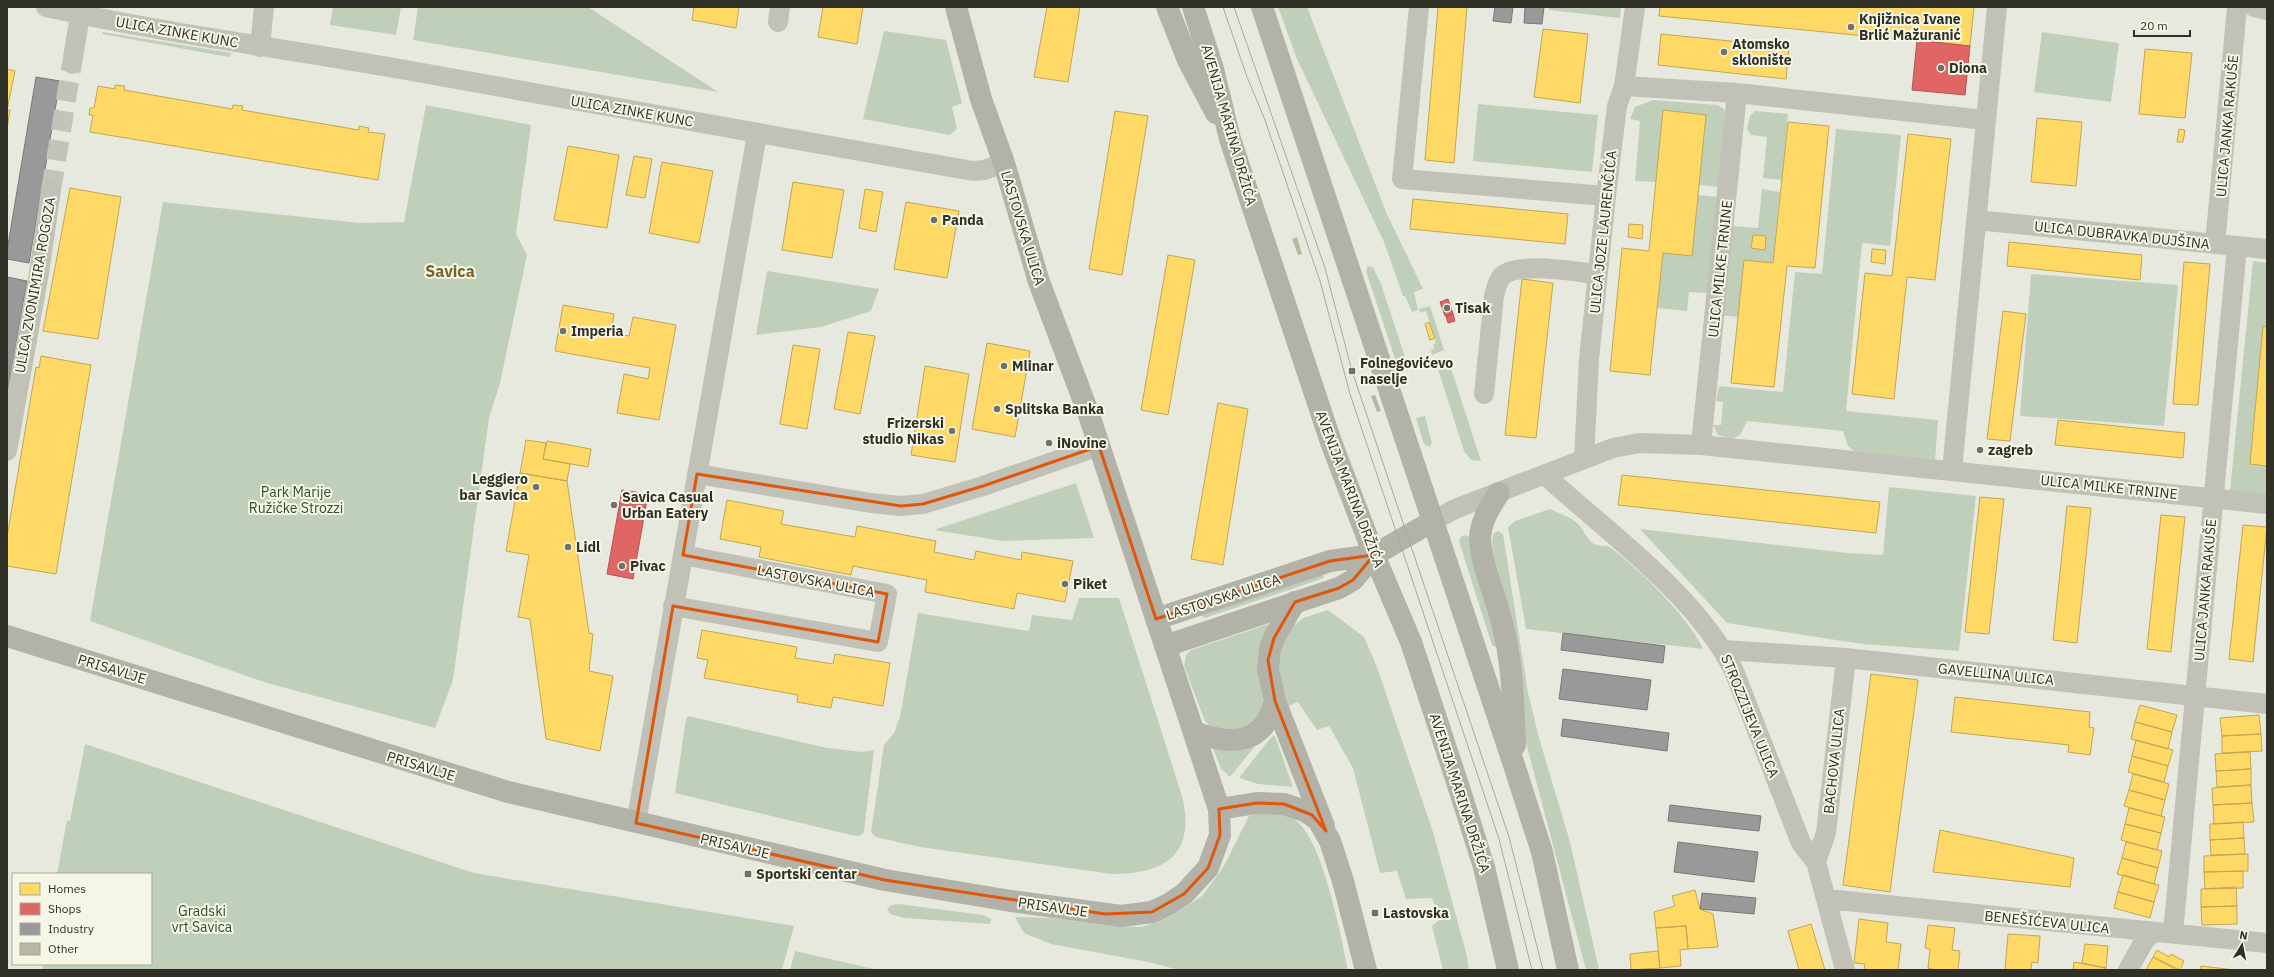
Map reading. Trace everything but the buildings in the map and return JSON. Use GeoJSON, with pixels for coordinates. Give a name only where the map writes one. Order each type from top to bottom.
{"type":"FeatureCollection","features":[{"type":"Feature","properties":{"kind":"street","name":"ULICA ZINKE KUNC"},"geometry":{"type":"LineString","coordinates":[[46,7],[260,47],[399,69],[757,134],[973,171],[984,170],[1004,163]]}},
{"type":"Feature","properties":{"kind":"street"},"geometry":{"type":"LineString","coordinates":[[260,47],[264,7]]}},
{"type":"Feature","properties":{"kind":"street","name":"LASTOVSKA ULICA"},"geometry":{"type":"LineString","coordinates":[[956,7],[982,99],[1004,163],[1039,282],[1099,446],[1156,619],[1330,561],[1374,555]]}},
{"type":"Feature","properties":{"kind":"street"},"geometry":{"type":"LineString","coordinates":[[1167,7],[1188,60],[1230,139]]}},
{"type":"Feature","properties":{"kind":"street","name":"AVENIJA MARINA DRŽIĆA"},"geometry":{"type":"LineString","coordinates":[[1194,7],[1213,69],[1230,139],[1331,442],[1374,555],[1411,642],[1460,791],[1484,867],[1508,970]]}},
{"type":"Feature","properties":{"kind":"street"},"geometry":{"type":"LineString","coordinates":[[1262,7],[1542,852],[1568,970]]}},
{"type":"Feature","properties":{"kind":"street"},"geometry":{"type":"LineString","coordinates":[[1419,7],[1402,179],[1606,196]]}},
{"type":"Feature","properties":{"kind":"street","name":"ULICA JOZE LAURENČIĆA"},"geometry":{"type":"LineString","coordinates":[[1584,459],[1586,397],[1606,196],[1617,106],[1624,86],[1635,7]]}},
{"type":"Feature","properties":{"kind":"street"},"geometry":{"type":"LineString","coordinates":[[1952,470],[1997,7]]}},
{"type":"Feature","properties":{"kind":"street","name":"ULICA JANKA RAKUŠE"},"geometry":{"type":"LineString","coordinates":[[2215,244],[2237,7]]}},
{"type":"Feature","properties":{"kind":"street"},"geometry":{"type":"LineString","coordinates":[[2254,7],[2267,10]]}},
{"type":"Feature","properties":{"kind":"street"},"geometry":{"type":"LineString","coordinates":[[72,64],[80,14]]}},
{"type":"Feature","properties":{"kind":"street"},"geometry":{"type":"LineString","coordinates":[[1624,86],[1737,93],[1985,120]]}},
{"type":"Feature","properties":{"kind":"street","name":"ULICA MILKE TRNINE"},"geometry":{"type":"LineString","coordinates":[[1701,445],[1737,93]]}},
{"type":"Feature","properties":{"kind":"street"},"geometry":{"type":"LineString","coordinates":[[636,823],[757,134]]}},
{"type":"Feature","properties":{"kind":"street","name":"ULICA ZVONIMIRA ROGOZA"},"geometry":{"type":"LineString","coordinates":[[7,451],[51,190]]}},
{"type":"Feature","properties":{"kind":"street","name":"ULICA DUBRAVKA DUJŠINA"},"geometry":{"type":"LineString","coordinates":[[1976,220],[2215,244],[2237,248],[2267,249]]}},
{"type":"Feature","properties":{"kind":"street","name":"ULICA JANKA RAKUŠE"},"geometry":{"type":"LineString","coordinates":[[2173,933],[2237,248]]}},
{"type":"Feature","properties":{"kind":"street"},"geometry":{"type":"LineString","coordinates":[[1484,394],[1494,296],[1497,283],[1502,276],[1511,271],[1523,268],[1598,274]]}},
{"type":"Feature","properties":{"kind":"street","name":"ULICA MILKE TRNINE"},"geometry":{"type":"LineString","coordinates":[[1433,521],[1455,509],[1613,448],[1640,443],[1701,445],[2267,504]]}},
{"type":"Feature","properties":{"kind":"street"},"geometry":{"type":"LineString","coordinates":[[697,474],[871,503],[901,506],[923,504],[976,488],[1099,446]]}},
{"type":"Feature","properties":{"kind":"street","name":"STROZZIJEVA ULICA"},"geometry":{"type":"LineString","coordinates":[[1545,475],[1654,571],[1692,611],[1724,650],[1734,671],[1801,843],[1816,862],[1845,970]]}},
{"type":"Feature","properties":{"kind":"street"},"geometry":{"type":"LineString","coordinates":[[1499,493],[1483,522],[1480,539],[1508,652],[1513,699],[1515,768]]}},
{"type":"Feature","properties":{"kind":"street","name":"LASTOVSKA ULICA"},"geometry":{"type":"LineString","coordinates":[[1166,646],[1339,588],[1353,580],[1374,555],[1433,521]]}},
{"type":"Feature","properties":{"kind":"street","name":"LASTOVSKA ULICA"},"geometry":{"type":"LineString","coordinates":[[673,606],[878,642],[887,594],[683,555]]}},
{"type":"Feature","properties":{"kind":"street"},"geometry":{"type":"LineString","coordinates":[[1295,602],[1270,649],[1268,669],[1275,701],[1326,831],[1343,881],[1366,970]]}},
{"type":"Feature","properties":{"kind":"street","name":"PRISAVLJE"},"geometry":{"type":"LineString","coordinates":[[7,636],[508,792],[884,880],[1121,916],[1152,912],[1169,904],[1184,894],[1198,881],[1208,868],[1215,852],[1220,834],[1219,809],[1156,619]]}},
{"type":"Feature","properties":{"kind":"street","name":"GAVELLINA ULICA"},"geometry":{"type":"LineString","coordinates":[[1724,650],[1846,658],[2267,704]]}},
{"type":"Feature","properties":{"kind":"street","name":"BACHOVA ULICA"},"geometry":{"type":"LineString","coordinates":[[1816,862],[1826,833],[1846,658]]}},
{"type":"Feature","properties":{"kind":"street"},"geometry":{"type":"LineString","coordinates":[[1194,732],[1224,741],[1248,738],[1266,724],[1275,701]]}},
{"type":"Feature","properties":{"kind":"street"},"geometry":{"type":"LineString","coordinates":[[1219,809],[1257,803],[1284,804],[1312,815],[1326,831]]}},
{"type":"Feature","properties":{"kind":"street","name":"BENEŠIĆEVA ULICA"},"geometry":{"type":"LineString","coordinates":[[1827,899],[2267,943]]}},
{"type":"Feature","properties":{"kind":"street"},"geometry":{"type":"LineString","coordinates":[[2128,970],[2140,947],[2152,932]]}},
{"type":"Feature","properties":{"kind":"highlighted area"},"geometry":{"type":"Polygon","coordinates":[[[1099,446],[1156,619],[1330,561],[1374,555],[1353,580],[1339,588],[1295,602],[1274,638],[1268,660],[1275,701],[1326,831],[1312,815],[1284,804],[1257,803],[1219,809],[1220,835],[1208,868],[1184,894],[1152,912],[1105,914],[946,891],[885,880],[636,823],[673,606],[878,642],[887,594],[683,555],[697,474],[901,506],[923,504],[983,486],[1099,446]]]}},
{"type":"Feature","properties":{"kind":"green space"},"geometry":{"type":"Polygon","coordinates":[[[333,7],[401,7],[396,35],[330,25],[333,7]]]}},
{"type":"Feature","properties":{"kind":"green space"},"geometry":{"type":"Polygon","coordinates":[[[418,7],[588,7],[718,92],[413,40],[418,7]]]}},
{"type":"Feature","properties":{"kind":"green space"},"geometry":{"type":"Polygon","coordinates":[[[1278,7],[1307,7],[1386,212],[1423,289],[1414,292],[1418,310],[1412,312],[1405,296],[1403,296],[1384,242],[1297,59],[1278,7]]]}},
{"type":"Feature","properties":{"kind":"green space"},"geometry":{"type":"Polygon","coordinates":[[[1549,7],[1621,7],[1620,18],[1549,10],[1549,7]]]}},
{"type":"Feature","properties":{"kind":"green space"},"geometry":{"type":"Polygon","coordinates":[[[884,31],[946,40],[962,103],[952,107],[957,129],[950,135],[863,119],[884,31]]]}},
{"type":"Feature","properties":{"kind":"green space"},"geometry":{"type":"Polygon","coordinates":[[[103,32],[231,53],[231,55],[229,57],[102,34],[103,32]]]}},
{"type":"Feature","properties":{"kind":"green space"},"geometry":{"type":"Polygon","coordinates":[[[2042,32],[2119,43],[2111,102],[2034,92],[2042,32]]]}},
{"type":"Feature","properties":{"kind":"green space"},"geometry":{"type":"Polygon","coordinates":[[[1653,100],[1717,105],[1724,109],[1726,114],[1720,187],[1699,185],[1706,115],[1663,110],[1656,182],[1635,181],[1640,121],[1630,119],[1635,107],[1653,100]]]}},
{"type":"Feature","properties":{"kind":"green space"},"geometry":{"type":"Polygon","coordinates":[[[1478,104],[1598,115],[1592,172],[1473,161],[1478,104]]]}},
{"type":"Feature","properties":{"kind":"green space","name":"Park Marije Ružičke Strozzi"},"geometry":{"type":"Polygon","coordinates":[[[426,105],[531,125],[516,234],[527,255],[500,383],[489,418],[453,680],[435,728],[267,683],[90,621],[163,202],[360,223],[404,222],[426,105]]]}},
{"type":"Feature","properties":{"kind":"green space"},"geometry":{"type":"Polygon","coordinates":[[[1755,111],[1788,114],[1782,180],[1763,178],[1767,137],[1751,135],[1747,129],[1750,116],[1755,111]]]}},
{"type":"Feature","properties":{"kind":"green space"},"geometry":{"type":"Polygon","coordinates":[[[1836,129],[1901,135],[1890,246],[1862,243],[1846,411],[1938,420],[1935,460],[1854,451],[1848,446],[1843,431],[1747,421],[1740,435],[1732,439],[1718,435],[1713,425],[1721,425],[1723,402],[1716,401],[1719,386],[1783,392],[1795,272],[1822,274],[1836,129]]]}},
{"type":"Feature","properties":{"kind":"green space"},"geometry":{"type":"Polygon","coordinates":[[[1762,189],[1780,192],[1773,263],[1744,260],[1738,317],[1721,315],[1733,226],[1758,228],[1762,189]],[[1753,235],[1751,248],[1765,250],[1766,236],[1753,235]]]}},
{"type":"Feature","properties":{"kind":"green space"},"geometry":{"type":"Polygon","coordinates":[[[1698,195],[1719,197],[1707,293],[1689,292],[1687,311],[1657,308],[1663,253],[1692,256],[1698,195]]]}},
{"type":"Feature","properties":{"kind":"green space"},"geometry":{"type":"Polygon","coordinates":[[[2253,261],[2267,263],[2267,494],[2230,491],[2253,261]]]}},
{"type":"Feature","properties":{"kind":"green space"},"geometry":{"type":"Polygon","coordinates":[[[1368,266],[1373,267],[1381,284],[1409,369],[1403,369],[1397,365],[1366,271],[1368,266]]]}},
{"type":"Feature","properties":{"kind":"green space"},"geometry":{"type":"Polygon","coordinates":[[[767,271],[879,289],[871,311],[821,327],[756,335],[767,271]]]}},
{"type":"Feature","properties":{"kind":"green space"},"geometry":{"type":"Polygon","coordinates":[[[2031,274],[2178,285],[2164,426],[2020,416],[2031,274]]]}},
{"type":"Feature","properties":{"kind":"green space"},"geometry":{"type":"Polygon","coordinates":[[[1430,306],[1444,350],[1432,355],[1431,350],[1434,349],[1433,345],[1436,343],[1426,311],[1420,313],[1419,309],[1430,306]]]}},
{"type":"Feature","properties":{"kind":"green space"},"geometry":{"type":"Polygon","coordinates":[[[1449,362],[1481,461],[1471,460],[1464,451],[1437,366],[1449,362]]]}},
{"type":"Feature","properties":{"kind":"green space"},"geometry":{"type":"Polygon","coordinates":[[[1425,416],[1432,443],[1430,447],[1424,444],[1416,418],[1425,416]]]}},
{"type":"Feature","properties":{"kind":"green space"},"geometry":{"type":"Polygon","coordinates":[[[1076,483],[1094,538],[1003,541],[934,530],[1076,483]]]}},
{"type":"Feature","properties":{"kind":"green space"},"geometry":{"type":"Polygon","coordinates":[[[1889,487],[1976,496],[1959,651],[1862,644],[1727,623],[1640,529],[1847,553],[1883,555],[1889,487]]]}},
{"type":"Feature","properties":{"kind":"green space"},"geometry":{"type":"Polygon","coordinates":[[[1550,509],[1577,522],[1587,537],[1594,544],[1609,547],[1635,568],[1662,594],[1687,623],[1703,649],[1526,629],[1508,527],[1515,521],[1550,509]]]}},
{"type":"Feature","properties":{"kind":"green space"},"geometry":{"type":"Polygon","coordinates":[[[1498,531],[1503,534],[1528,693],[1539,738],[1570,842],[1599,970],[1586,970],[1525,739],[1511,620],[1493,553],[1492,540],[1494,533],[1498,531]]]}},
{"type":"Feature","properties":{"kind":"green space"},"geometry":{"type":"Polygon","coordinates":[[[1465,535],[1471,538],[1498,646],[1495,647],[1492,645],[1459,541],[1461,537],[1465,535]]]}},
{"type":"Feature","properties":{"kind":"green space"},"geometry":{"type":"Polygon","coordinates":[[[1323,573],[1324,578],[1205,618],[1202,616],[1203,613],[1323,573]]]}},
{"type":"Feature","properties":{"kind":"green space"},"geometry":{"type":"Polygon","coordinates":[[[1079,598],[1119,598],[1182,796],[1185,816],[1185,833],[1180,846],[1172,857],[1162,865],[1148,870],[1112,874],[920,847],[875,837],[871,832],[884,745],[894,733],[900,717],[918,613],[1029,631],[1032,615],[1072,620],[1079,598]]]}},
{"type":"Feature","properties":{"kind":"green space"},"geometry":{"type":"Polygon","coordinates":[[[1328,610],[1364,637],[1377,667],[1433,832],[1467,956],[1469,970],[1443,970],[1432,926],[1440,919],[1432,898],[1406,899],[1397,871],[1380,873],[1353,768],[1329,726],[1317,730],[1298,702],[1288,706],[1277,673],[1282,643],[1291,628],[1303,618],[1328,610]]]}},
{"type":"Feature","properties":{"kind":"green space"},"geometry":{"type":"Polygon","coordinates":[[[1269,624],[1271,626],[1262,716],[1245,730],[1212,728],[1205,721],[1184,666],[1186,655],[1191,650],[1269,624]]]}},
{"type":"Feature","properties":{"kind":"green space"},"geometry":{"type":"Polygon","coordinates":[[[688,716],[827,748],[862,752],[874,750],[864,832],[859,836],[851,835],[675,793],[686,719],[688,716]]]}},
{"type":"Feature","properties":{"kind":"green space"},"geometry":{"type":"Polygon","coordinates":[[[1275,736],[1293,787],[1258,784],[1239,778],[1271,737],[1275,736]]]}},
{"type":"Feature","properties":{"kind":"green space"},"geometry":{"type":"Polygon","coordinates":[[[1260,740],[1230,777],[1221,769],[1213,748],[1260,740]]]}},
{"type":"Feature","properties":{"kind":"green space","name":"Gradski vrt Savica"},"geometry":{"type":"Polygon","coordinates":[[[85,744],[474,873],[794,926],[782,970],[42,970],[43,965],[152,965],[152,873],[57,873],[67,820],[70,821],[85,744]]]}},
{"type":"Feature","properties":{"kind":"green space"},"geometry":{"type":"Polygon","coordinates":[[[1261,812],[1274,812],[1294,819],[1304,830],[1314,846],[1329,889],[1348,970],[1179,970],[1148,962],[1051,944],[1024,933],[1015,917],[1053,918],[1112,926],[1142,927],[1173,915],[1202,896],[1224,866],[1249,816],[1261,812]]]}},
{"type":"Feature","properties":{"kind":"green space"},"geometry":{"type":"Polygon","coordinates":[[[899,904],[983,915],[991,919],[990,924],[905,918],[890,914],[887,909],[891,905],[899,904]]]}},
{"type":"Feature","properties":{"kind":"green space"},"geometry":{"type":"Polygon","coordinates":[[[795,951],[879,970],[790,970],[795,951]]]}},
{"type":"Feature","properties":{"kind":"tunnel"},"geometry":{"type":"LineString","coordinates":[[51,190],[72,64]]}},
{"type":"Feature","properties":{"kind":"tram line"},"geometry":{"type":"LineString","coordinates":[[1223,7],[1247,77],[1265,120],[1320,281],[1350,394],[1499,839],[1532,970]]}},
{"type":"Feature","properties":{"kind":"tram line"},"geometry":{"type":"LineString","coordinates":[[1234,7],[1325,268],[1352,371],[1509,837],[1543,970]]}},
{"type":"Feature","properties":{"kind":"place","name":"Knjižnica Ivane Brlić Mažuranić"},"geometry":{"type":"Point","coordinates":[1851,27]}},
{"type":"Feature","properties":{"kind":"place","name":"Atomsko sklonište"},"geometry":{"type":"Point","coordinates":[1724,52]}},
{"type":"Feature","properties":{"kind":"place","name":"Diona"},"geometry":{"type":"Point","coordinates":[1941,68]}},
{"type":"Feature","properties":{"kind":"place","name":"Panda"},"geometry":{"type":"Point","coordinates":[934,220]}},
{"type":"Feature","properties":{"kind":"place","name":"Tisak"},"geometry":{"type":"Point","coordinates":[1447,308]}},
{"type":"Feature","properties":{"kind":"place","name":"Imperia"},"geometry":{"type":"Point","coordinates":[563,331]}},
{"type":"Feature","properties":{"kind":"place","name":"Mlinar"},"geometry":{"type":"Point","coordinates":[1004,366]}},
{"type":"Feature","properties":{"kind":"place","name":"Folnegovićevo naselje"},"geometry":{"type":"Point","coordinates":[1352,371]}},
{"type":"Feature","properties":{"kind":"place","name":"Splitska Banka"},"geometry":{"type":"Point","coordinates":[997,409]}},
{"type":"Feature","properties":{"kind":"place","name":"Frizerski studio Nikas"},"geometry":{"type":"Point","coordinates":[952,431]}},
{"type":"Feature","properties":{"kind":"place","name":"iNovine"},"geometry":{"type":"Point","coordinates":[1049,443]}},
{"type":"Feature","properties":{"kind":"place","name":"zagreb"},"geometry":{"type":"Point","coordinates":[1980,450]}},
{"type":"Feature","properties":{"kind":"place","name":"Leggiero bar Savica"},"geometry":{"type":"Point","coordinates":[536,487]}},
{"type":"Feature","properties":{"kind":"place","name":"Savica Casual Urban Eatery"},"geometry":{"type":"Point","coordinates":[614,505]}},
{"type":"Feature","properties":{"kind":"place","name":"Lidl"},"geometry":{"type":"Point","coordinates":[568,547]}},
{"type":"Feature","properties":{"kind":"place","name":"Pivac"},"geometry":{"type":"Point","coordinates":[622,566]}},
{"type":"Feature","properties":{"kind":"place","name":"Piket"},"geometry":{"type":"Point","coordinates":[1065,584]}},
{"type":"Feature","properties":{"kind":"place","name":"Sportski centar"},"geometry":{"type":"Point","coordinates":[748,874]}},
{"type":"Feature","properties":{"kind":"place","name":"Lastovska"},"geometry":{"type":"Point","coordinates":[1375,913]}},
{"type":"Feature","properties":{"kind":"district","name":"Savica"},"geometry":{"type":"Point","coordinates":[450,271]}}]}
